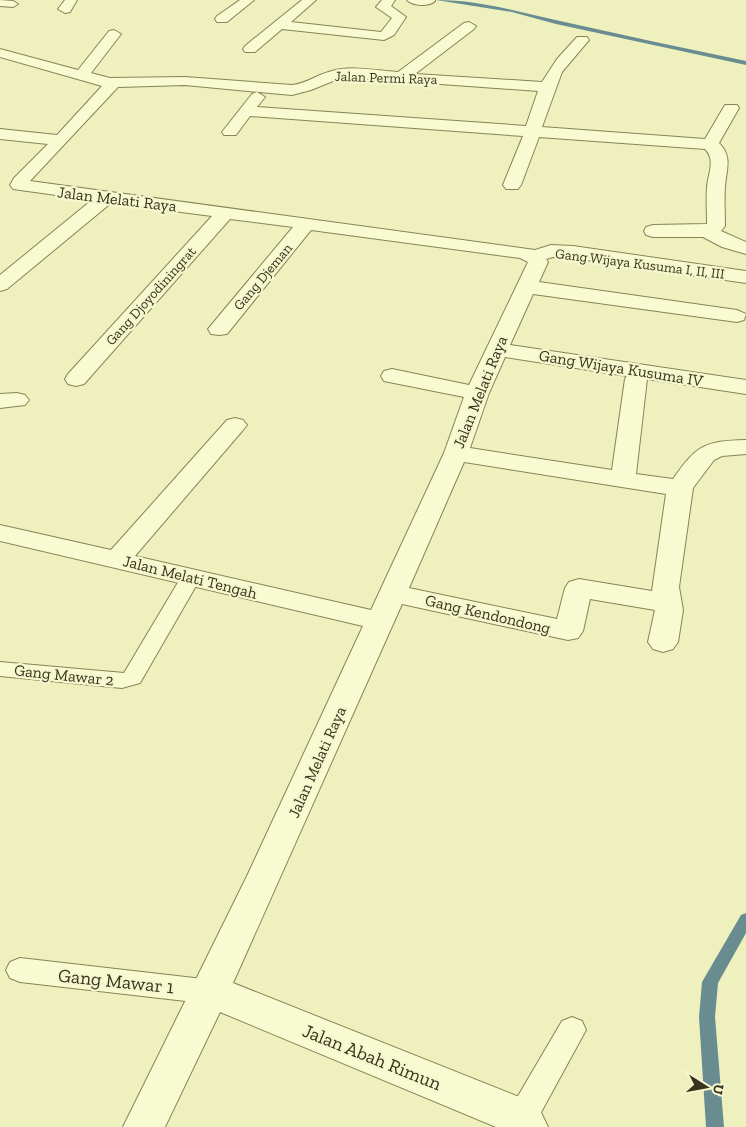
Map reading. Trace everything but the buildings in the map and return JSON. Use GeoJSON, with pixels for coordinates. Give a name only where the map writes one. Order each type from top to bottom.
{"type":"FeatureCollection","features":[{"type":"Feature","properties":{"kind":"street"},"geometry":{"type":"LineString","coordinates":[[222,19],[248,0]]}},
{"type":"Feature","properties":{"kind":"street"},"geometry":{"type":"LineString","coordinates":[[250,49],[310,0]]}},
{"type":"Feature","properties":{"kind":"street"},"geometry":{"type":"LineString","coordinates":[[279,25],[384,36],[399,17],[383,7],[389,0]]}},
{"type":"Feature","properties":{"kind":"street"},"geometry":{"type":"LineString","coordinates":[[413,0],[428,1]]}},
{"type":"Feature","properties":{"kind":"street"},"geometry":{"type":"LineString","coordinates":[[402,77],[469,26]]}},
{"type":"Feature","properties":{"kind":"street"},"geometry":{"type":"LineString","coordinates":[[82,75],[114,34]]}},
{"type":"Feature","properties":{"kind":"street"},"geometry":{"type":"LineString","coordinates":[[512,185],[533,131],[546,86],[557,66],[582,40]]}},
{"type":"Feature","properties":{"kind":"street"},"geometry":{"type":"LineString","coordinates":[[0,53],[110,83],[163,81],[303,89],[300,115]]}},
{"type":"Feature","properties":{"kind":"street"},"geometry":{"type":"LineString","coordinates":[[0,71],[19,58]]}},
{"type":"Feature","properties":{"kind":"street","name":"Jalan Permi Raya"},"geometry":{"type":"LineString","coordinates":[[303,89],[330,74],[546,86]]}},
{"type":"Feature","properties":{"kind":"street","name":"Jalan Melati Raya"},"geometry":{"type":"LineString","coordinates":[[110,83],[110,89],[19,185],[524,252],[535,257],[538,262],[496,349],[477,393],[456,453],[394,593],[212,992],[144,1127]]}},
{"type":"Feature","properties":{"kind":"street"},"geometry":{"type":"LineString","coordinates":[[230,132],[264,88]]}},
{"type":"Feature","properties":{"kind":"street"},"geometry":{"type":"LineString","coordinates":[[710,144],[731,108]]}},
{"type":"Feature","properties":{"kind":"street"},"geometry":{"type":"LineString","coordinates":[[246,111],[710,144],[718,152],[720,170],[716,185],[716,226],[707,231]]}},
{"type":"Feature","properties":{"kind":"street"},"geometry":{"type":"LineString","coordinates":[[0,134],[60,140]]}},
{"type":"Feature","properties":{"kind":"street"},"geometry":{"type":"LineString","coordinates":[[0,285],[106,198]]}},
{"type":"Feature","properties":{"kind":"street","name":"Gang Djoyodiningrat"},"geometry":{"type":"LineString","coordinates":[[76,379],[226,212]]}},
{"type":"Feature","properties":{"kind":"street","name":"Gang Djeman"},"geometry":{"type":"LineString","coordinates":[[219,329],[306,224]]}},
{"type":"Feature","properties":{"kind":"street"},"geometry":{"type":"LineString","coordinates":[[653,231],[707,231],[728,242],[746,248]]}},
{"type":"Feature","properties":{"kind":"street","name":"Gang Wijaya Kusuma I, II, III"},"geometry":{"type":"LineString","coordinates":[[535,257],[552,251],[573,252],[746,277]]}},
{"type":"Feature","properties":{"kind":"street"},"geometry":{"type":"LineString","coordinates":[[527,287],[736,316]]}},
{"type":"Feature","properties":{"kind":"street","name":"Gang Wijaya Kusuma IV"},"geometry":{"type":"LineString","coordinates":[[496,349],[746,387]]}},
{"type":"Feature","properties":{"kind":"street"},"geometry":{"type":"LineString","coordinates":[[392,376],[477,393]]}},
{"type":"Feature","properties":{"kind":"street"},"geometry":{"type":"LineString","coordinates":[[623,480],[636,379]]}},
{"type":"Feature","properties":{"kind":"street"},"geometry":{"type":"LineString","coordinates":[[118,559],[235,425]]}},
{"type":"Feature","properties":{"kind":"street"},"geometry":{"type":"LineString","coordinates":[[663,642],[669,620],[665,587],[680,488],[705,453],[719,447],[746,447]]}},
{"type":"Feature","properties":{"kind":"street"},"geometry":{"type":"LineString","coordinates":[[456,453],[680,488]]}},
{"type":"Feature","properties":{"kind":"street","name":"Jalan Melati Tengah"},"geometry":{"type":"LineString","coordinates":[[0,533],[118,559],[190,579],[380,621]]}},
{"type":"Feature","properties":{"kind":"street","name":"Gang Kendondong"},"geometry":{"type":"LineString","coordinates":[[394,593],[568,631],[579,588],[668,603]]}},
{"type":"Feature","properties":{"kind":"street","name":"Jalan Abah Rimun"},"geometry":{"type":"LineString","coordinates":[[212,992],[525,1122]]}},
{"type":"Feature","properties":{"kind":"lane"},"geometry":{"type":"LineString","coordinates":[[0,3],[13,4]]}},
{"type":"Feature","properties":{"kind":"lane","name":"Gang Mawar 2"},"geometry":{"type":"LineString","coordinates":[[0,669],[122,681],[132,678],[190,579]]}},
{"type":"Feature","properties":{"kind":"lane","name":"Gang Mawar 1"},"geometry":{"type":"LineString","coordinates":[[20,970],[212,992]]}},
{"type":"Feature","properties":{"kind":"lane"},"geometry":{"type":"LineString","coordinates":[[525,1122],[572,1030]]}},
{"type":"Feature","properties":{"kind":"waterway"},"geometry":{"type":"LineString","coordinates":[[439,0],[512,10],[556,22],[746,63]]}},
{"type":"Feature","properties":{"kind":"waterway"},"geometry":{"type":"LineString","coordinates":[[715,1127],[707,1017],[710,982],[746,919]]}}]}
